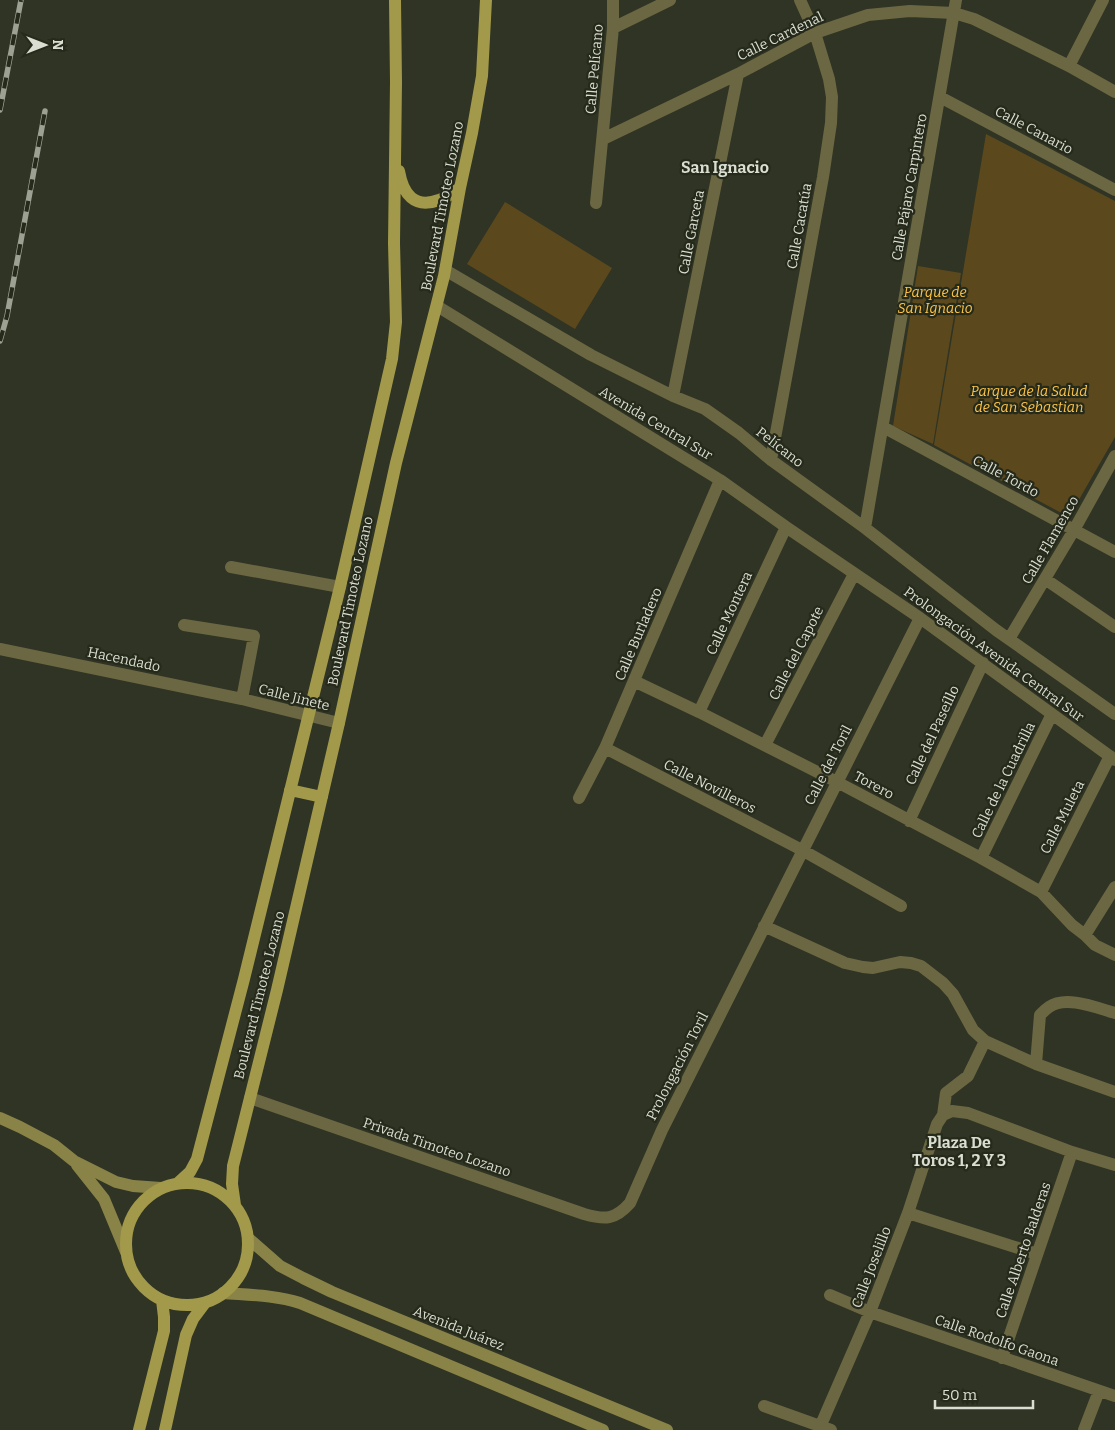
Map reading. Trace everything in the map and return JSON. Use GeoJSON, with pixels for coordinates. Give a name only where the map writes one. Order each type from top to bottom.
{"type":"FeatureCollection","features":[{"type":"Feature","properties":{"kind":"main road","name":"Boulevard Timoteo Lozano"},"geometry":{"type":"LineString","coordinates":[[178,1183],[190,1172],[197,1159],[244,979],[340,587],[392,358],[396,322],[394,271],[395,0]]}},
{"type":"Feature","properties":{"kind":"main road","name":"Boulevard Timoteo Lozano"},"geometry":{"type":"LineString","coordinates":[[235,1205],[232,1184],[233,1166],[322,797],[396,463],[445,273],[482,76],[486,0]]}},
{"type":"Feature","properties":{"kind":"main road"},"geometry":{"type":"LineString","coordinates":[[395,146],[404,190],[412,199],[425,203],[440,200],[460,188]]}},
{"type":"Feature","properties":{"kind":"main road"},"geometry":{"type":"LineString","coordinates":[[290,790],[322,797]]}},
{"type":"Feature","properties":{"kind":"main road"},"geometry":{"type":"LineString","coordinates":[[0,1118],[20,1126],[54,1145],[74,1161],[116,1182],[133,1186],[161,1188]]}},
{"type":"Feature","properties":{"kind":"main road"},"geometry":{"type":"LineString","coordinates":[[74,1161],[104,1199],[130,1266],[138,1280],[148,1292],[162,1300],[190,1305],[205,1303],[223,1293],[235,1281],[244,1266],[248,1238],[246,1226],[241,1215],[235,1205],[223,1194],[209,1187],[194,1183],[178,1183],[161,1188],[148,1196],[138,1208],[130,1221],[126,1236],[126,1252]]}},
{"type":"Feature","properties":{"kind":"main road","name":"Avenida Juárez"},"geometry":{"type":"LineString","coordinates":[[248,1238],[280,1266],[332,1292],[667,1430]]}},
{"type":"Feature","properties":{"kind":"main road"},"geometry":{"type":"LineString","coordinates":[[223,1293],[285,1298],[300,1302],[603,1430]]}},
{"type":"Feature","properties":{"kind":"main road"},"geometry":{"type":"LineString","coordinates":[[139,1430],[164,1331],[162,1300]]}},
{"type":"Feature","properties":{"kind":"main road"},"geometry":{"type":"LineString","coordinates":[[165,1430],[186,1335],[193,1319],[205,1303]]}},
{"type":"Feature","properties":{"kind":"street","name":"Calle Pelícano"},"geometry":{"type":"LineString","coordinates":[[596,203],[613,28],[613,0]]}},
{"type":"Feature","properties":{"kind":"street"},"geometry":{"type":"LineString","coordinates":[[613,28],[670,0]]}},
{"type":"Feature","properties":{"kind":"street","name":"Calle Cacatúa"},"geometry":{"type":"LineString","coordinates":[[771,460],[823,177],[831,123],[832,97],[829,79],[815,33],[800,0]]}},
{"type":"Feature","properties":{"kind":"street","name":"Calle Pájaro Carpintero"},"geometry":{"type":"LineString","coordinates":[[865,528],[956,0]]}},
{"type":"Feature","properties":{"kind":"street"},"geometry":{"type":"LineString","coordinates":[[1069,66],[1103,0]]}},
{"type":"Feature","properties":{"kind":"street","name":"Calle Cardenal"},"geometry":{"type":"LineString","coordinates":[[603,139],[738,74],[815,33],[868,15],[907,6],[954,13],[974,19],[1069,66],[1115,92]]}},
{"type":"Feature","properties":{"kind":"street","name":"Calle Garceta"},"geometry":{"type":"LineString","coordinates":[[674,396],[738,74]]}},
{"type":"Feature","properties":{"kind":"street","name":"Calle Canario"},"geometry":{"type":"LineString","coordinates":[[940,97],[1115,190]]}},
{"type":"Feature","properties":{"kind":"street","name":"Pelícano"},"geometry":{"type":"LineString","coordinates":[[445,273],[591,355],[674,396],[705,409],[739,433],[771,460],[865,528]]}},
{"type":"Feature","properties":{"kind":"street","name":"Avenida Central Sur"},"geometry":{"type":"LineString","coordinates":[[437,306],[720,480],[854,574]]}},
{"type":"Feature","properties":{"kind":"street","name":"Calle Tordo"},"geometry":{"type":"LineString","coordinates":[[883,427],[1115,552]]}},
{"type":"Feature","properties":{"kind":"street","name":"Calle Flamenco"},"geometry":{"type":"LineString","coordinates":[[1009,639],[1114,459]]}},
{"type":"Feature","properties":{"kind":"street","name":"Calle Burladero"},"geometry":{"type":"LineString","coordinates":[[579,798],[605,748],[720,480]]}},
{"type":"Feature","properties":{"kind":"street","name":"Calle Montera"},"geometry":{"type":"LineString","coordinates":[[699,712],[786,527]]}},
{"type":"Feature","properties":{"kind":"street","name":"Prolongación Avenida Central Sur"},"geometry":{"type":"LineString","coordinates":[[865,528],[1009,639],[1115,714]]}},
{"type":"Feature","properties":{"kind":"street"},"geometry":{"type":"LineString","coordinates":[[231,567],[340,587]]}},
{"type":"Feature","properties":{"kind":"street","name":"Prolongación Avenida Central Sur"},"geometry":{"type":"LineString","coordinates":[[854,574],[920,618],[1113,758]]}},
{"type":"Feature","properties":{"kind":"street","name":"Calle del Capote"},"geometry":{"type":"LineString","coordinates":[[765,745],[854,574]]}},
{"type":"Feature","properties":{"kind":"street"},"geometry":{"type":"LineString","coordinates":[[1045,579],[1115,627]]}},
{"type":"Feature","properties":{"kind":"street","name":"Calle del Toril"},"geometry":{"type":"LineString","coordinates":[[764,926],[920,618]]}},
{"type":"Feature","properties":{"kind":"street"},"geometry":{"type":"LineString","coordinates":[[184,625],[254,636],[242,699]]}},
{"type":"Feature","properties":{"kind":"street","name":"Hacendado"},"geometry":{"type":"LineString","coordinates":[[0,649],[242,699]]}},
{"type":"Feature","properties":{"kind":"street","name":"Calle del Paseíllo"},"geometry":{"type":"LineString","coordinates":[[909,821],[982,663]]}},
{"type":"Feature","properties":{"kind":"street","name":"Torero"},"geometry":{"type":"LineString","coordinates":[[634,681],[837,782],[1042,892],[1072,925],[1095,945],[1115,954]]}},
{"type":"Feature","properties":{"kind":"street","name":"Calle Jinete"},"geometry":{"type":"LineString","coordinates":[[242,699],[339,723]]}},
{"type":"Feature","properties":{"kind":"street","name":"Calle de la Cuadrilla"},"geometry":{"type":"LineString","coordinates":[[981,858],[1052,714]]}},
{"type":"Feature","properties":{"kind":"street","name":"Calle Novilleros"},"geometry":{"type":"LineString","coordinates":[[605,748],[802,850],[901,906]]}},
{"type":"Feature","properties":{"kind":"street","name":"Calle Muleta"},"geometry":{"type":"LineString","coordinates":[[1042,892],[1113,758]]}},
{"type":"Feature","properties":{"kind":"street"},"geometry":{"type":"LineString","coordinates":[[1085,935],[1115,887]]}},
{"type":"Feature","properties":{"kind":"street"},"geometry":{"type":"LineString","coordinates":[[764,926],[845,963],[873,968],[900,962],[921,966],[943,983],[953,994],[973,1030],[985,1041],[1036,1064],[1115,1092]]}},
{"type":"Feature","properties":{"kind":"street","name":"Prolongación Toril"},"geometry":{"type":"LineString","coordinates":[[615,1216],[630,1203],[662,1130],[764,926]]}},
{"type":"Feature","properties":{"kind":"street"},"geometry":{"type":"LineString","coordinates":[[1036,1064],[1040,1015],[1050,1006],[1065,1002],[1084,1004],[1115,1013]]}},
{"type":"Feature","properties":{"kind":"street","name":"Calle Joselillo"},"geometry":{"type":"LineString","coordinates":[[825,1428],[908,1213],[938,1124],[943,1115],[946,1093],[968,1076],[985,1041]]}},
{"type":"Feature","properties":{"kind":"street","name":"Privada Timoteo Lozano"},"geometry":{"type":"LineString","coordinates":[[250,1098],[584,1214],[605,1218],[615,1216]]}},
{"type":"Feature","properties":{"kind":"street"},"geometry":{"type":"LineString","coordinates":[[943,1115],[952,1111],[968,1113],[1072,1152],[1115,1165]]}},
{"type":"Feature","properties":{"kind":"street","name":"Calle Alberto Balderas"},"geometry":{"type":"LineString","coordinates":[[1002,1358],[1072,1152]]}},
{"type":"Feature","properties":{"kind":"street"},"geometry":{"type":"LineString","coordinates":[[908,1213],[1037,1254]]}},
{"type":"Feature","properties":{"kind":"street","name":"Calle Rodolfo Gaona"},"geometry":{"type":"LineString","coordinates":[[830,1295],[870,1312],[1115,1396]]}},
{"type":"Feature","properties":{"kind":"street"},"geometry":{"type":"LineString","coordinates":[[1084,1430],[1099,1391]]}},
{"type":"Feature","properties":{"kind":"street"},"geometry":{"type":"LineString","coordinates":[[764,1406],[825,1428]]}},
{"type":"Feature","properties":{"kind":"green space","name":"Parque de la Salud de San Sebastian"},"geometry":{"type":"Polygon","coordinates":[[[986,134],[1115,201],[1115,437],[1069,517],[934,445],[986,134]]]}},
{"type":"Feature","properties":{"kind":"green space"},"geometry":{"type":"Polygon","coordinates":[[[505,202],[612,268],[575,329],[467,264],[505,202]]]}},
{"type":"Feature","properties":{"kind":"green space","name":"Parque de San Ignacio"},"geometry":{"type":"Polygon","coordinates":[[[918,266],[961,273],[933,444],[893,426],[918,266]]]}},
{"type":"Feature","properties":{"kind":"railway"},"geometry":{"type":"LineString","coordinates":[[0,110],[21,0]]}},
{"type":"Feature","properties":{"kind":"railway"},"geometry":{"type":"LineString","coordinates":[[0,341],[7,316],[45,111]]}},
{"type":"Feature","properties":{"kind":"district","name":"San Ignacio"},"geometry":{"type":"Point","coordinates":[725,167]}},
{"type":"Feature","properties":{"kind":"district","name":"Plaza De Toros 1, 2 Y 3"},"geometry":{"type":"Point","coordinates":[959,1151]}}]}
